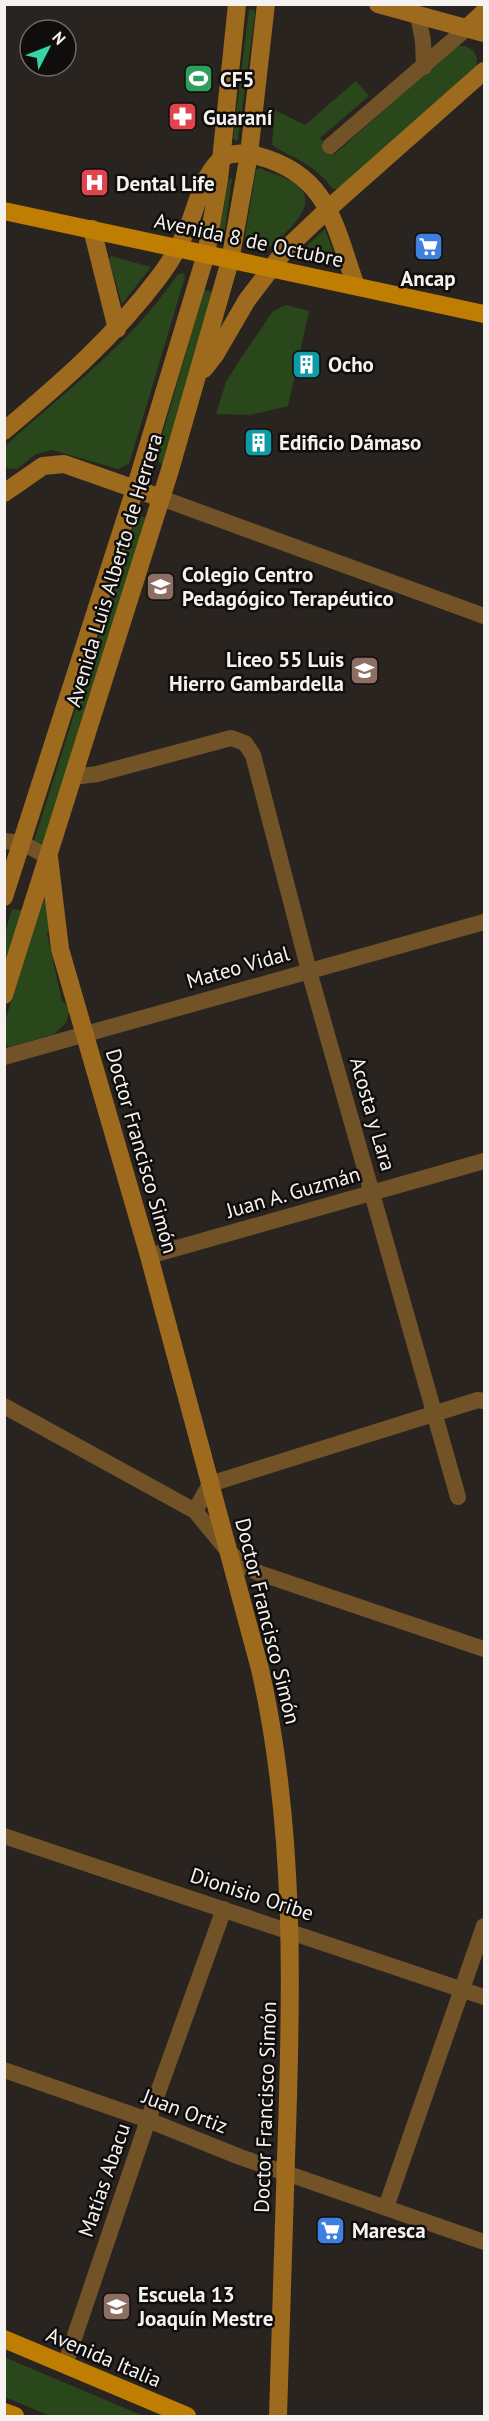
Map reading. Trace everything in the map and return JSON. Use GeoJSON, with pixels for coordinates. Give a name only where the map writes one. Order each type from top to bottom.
{"type":"FeatureCollection","features":[{"type":"Feature","properties":{"kind":"main road","name":"Avenida 8 de Octubre"},"geometry":{"type":"LineString","coordinates":[[4,211],[484,314]]}},
{"type":"Feature","properties":{"kind":"main road","name":"Avenida Italia"},"geometry":{"type":"LineString","coordinates":[[4,2339],[187,2416]]}},
{"type":"Feature","properties":{"kind":"main road"},"geometry":{"type":"LineString","coordinates":[[4,2412],[15,2416]]}},
{"type":"Feature","properties":{"kind":"street","name":"Avenida Luis Alberto de Herrera"},"geometry":{"type":"LineString","coordinates":[[4,897],[13,842],[135,489],[206,254],[219,180],[237,4]]}},
{"type":"Feature","properties":{"kind":"street","name":"Avenida Luis Alberto de Herrera"},"geometry":{"type":"LineString","coordinates":[[4,995],[161,498],[230,261],[249,153],[266,4]]}},
{"type":"Feature","properties":{"kind":"street"},"geometry":{"type":"LineString","coordinates":[[378,4],[476,31]]}},
{"type":"Feature","properties":{"kind":"street"},"geometry":{"type":"LineString","coordinates":[[330,146],[424,67],[476,31],[484,12]]}},
{"type":"Feature","properties":{"kind":"street"},"geometry":{"type":"LineString","coordinates":[[418,16],[423,41],[424,67]]}},
{"type":"Feature","properties":{"kind":"street"},"geometry":{"type":"LineString","coordinates":[[197,377],[215,355],[247,300],[286,249],[484,71]]}},
{"type":"Feature","properties":{"kind":"street"},"geometry":{"type":"LineString","coordinates":[[220,159],[234,154],[249,153],[278,162],[300,174],[321,196],[328,209],[356,286]]}},
{"type":"Feature","properties":{"kind":"street","name":"Avenida Luis Alberto de Herrera"},"geometry":{"type":"LineString","coordinates":[[4,431],[79,368],[117,329],[159,277],[178,249],[206,179],[220,159]]}},
{"type":"Feature","properties":{"kind":"street"},"geometry":{"type":"LineString","coordinates":[[92,229],[117,329]]}},
{"type":"Feature","properties":{"kind":"street"},"geometry":{"type":"LineString","coordinates":[[6,490],[43,466],[64,464],[484,616]]}},
{"type":"Feature","properties":{"kind":"street","name":"Acosta y Lara"},"geometry":{"type":"LineString","coordinates":[[73,777],[97,774],[231,738],[245,743],[253,755],[309,971],[458,1497]]}},
{"type":"Feature","properties":{"kind":"street"},"geometry":{"type":"LineString","coordinates":[[13,842],[49,857]]}},
{"type":"Feature","properties":{"kind":"street","name":"Doctor Francisco Simón"},"geometry":{"type":"LineString","coordinates":[[49,857],[60,949],[149,1256],[272,1719],[279,1774],[289,1930],[291,2023],[278,2416]]}},
{"type":"Feature","properties":{"kind":"street","name":"Mateo Vidal"},"geometry":{"type":"LineString","coordinates":[[4,1057],[484,922]]}},
{"type":"Feature","properties":{"kind":"street","name":"Juan A. Guzmán"},"geometry":{"type":"LineString","coordinates":[[149,1256],[484,1161]]}},
{"type":"Feature","properties":{"kind":"street"},"geometry":{"type":"LineString","coordinates":[[195,1511],[210,1484],[478,1400],[484,1401]]}},
{"type":"Feature","properties":{"kind":"street"},"geometry":{"type":"LineString","coordinates":[[4,1406],[195,1511],[227,1550],[245,1566],[259,1573],[484,1648]]}},
{"type":"Feature","properties":{"kind":"street","name":"Dionisio Oribe"},"geometry":{"type":"LineString","coordinates":[[4,1836],[484,1997]]}},
{"type":"Feature","properties":{"kind":"street","name":"Matías Abacu"},"geometry":{"type":"LineString","coordinates":[[65,2365],[148,2120],[224,1909]]}},
{"type":"Feature","properties":{"kind":"street"},"geometry":{"type":"LineString","coordinates":[[386,2207],[484,1926]]}},
{"type":"Feature","properties":{"kind":"street","name":"Juan Ortiz"},"geometry":{"type":"LineString","coordinates":[[4,2070],[148,2120],[240,2157],[484,2242]]}},
{"type":"Feature","properties":{"kind":"green space"},"geometry":{"type":"Polygon","coordinates":[[[249,10],[254,10],[255,14],[236,141],[233,138],[249,10]]]}},
{"type":"Feature","properties":{"kind":"green space"},"geometry":{"type":"Polygon","coordinates":[[[456,46],[466,46],[473,51],[477,58],[476,67],[338,189],[333,189],[312,168],[272,145],[275,110],[305,125],[356,81],[369,96],[320,138],[335,154],[456,46]]]}},
{"type":"Feature","properties":{"kind":"green space"},"geometry":{"type":"Polygon","coordinates":[[[259,168],[294,183],[303,191],[305,200],[298,218],[267,250],[247,245],[244,242],[256,170],[259,168]]]}},
{"type":"Feature","properties":{"kind":"green space"},"geometry":{"type":"Polygon","coordinates":[[[232,178],[224,236],[221,238],[218,236],[229,180],[232,178]]]}},
{"type":"Feature","properties":{"kind":"green space"},"geometry":{"type":"Polygon","coordinates":[[[325,229],[338,265],[333,266],[298,258],[297,255],[325,229]]]}},
{"type":"Feature","properties":{"kind":"green space"},"geometry":{"type":"Polygon","coordinates":[[[111,256],[151,267],[122,304],[109,260],[111,256]]]}},
{"type":"Feature","properties":{"kind":"green space"},"geometry":{"type":"Polygon","coordinates":[[[184,273],[185,277],[129,464],[118,469],[52,450],[36,454],[17,469],[5,468],[5,446],[119,344],[160,299],[178,274],[184,273]]]}},
{"type":"Feature","properties":{"kind":"green space"},"geometry":{"type":"Polygon","coordinates":[[[204,290],[212,292],[165,462],[162,464],[155,460],[204,290]]]}},
{"type":"Feature","properties":{"kind":"green space"},"geometry":{"type":"Polygon","coordinates":[[[286,305],[309,311],[288,406],[250,415],[216,414],[226,382],[241,358],[273,311],[286,305]]]}},
{"type":"Feature","properties":{"kind":"green space"},"geometry":{"type":"Polygon","coordinates":[[[137,515],[147,518],[44,844],[34,841],[137,515]]]}},
{"type":"Feature","properties":{"kind":"green space"},"geometry":{"type":"Polygon","coordinates":[[[46,893],[51,923],[47,934],[62,1001],[70,1009],[66,1023],[54,1034],[9,1047],[5,1043],[4,1024],[46,893]]]}},
{"type":"Feature","properties":{"kind":"green space"},"geometry":{"type":"Polygon","coordinates":[[[12,909],[23,910],[5,969],[5,933],[12,909]]]}},
{"type":"Feature","properties":{"kind":"green space"},"geometry":{"type":"Polygon","coordinates":[[[4,2357],[144,2416],[50,2416],[5,2397],[4,2357]]]}},
{"type":"Feature","properties":{"kind":"place","name":"CF5"},"geometry":{"type":"Point","coordinates":[199,79]}},
{"type":"Feature","properties":{"kind":"place","name":"Guaraní"},"geometry":{"type":"Point","coordinates":[182,117]}},
{"type":"Feature","properties":{"kind":"place","name":"Dental Life"},"geometry":{"type":"Point","coordinates":[95,183]}},
{"type":"Feature","properties":{"kind":"place","name":"Ancap"},"geometry":{"type":"Point","coordinates":[428,247]}},
{"type":"Feature","properties":{"kind":"place","name":"Ocho"},"geometry":{"type":"Point","coordinates":[307,364]}},
{"type":"Feature","properties":{"kind":"place","name":"Edificio Dámaso"},"geometry":{"type":"Point","coordinates":[258,442]}},
{"type":"Feature","properties":{"kind":"place","name":"Colegio Centro Pedagógico Terapéutico"},"geometry":{"type":"Point","coordinates":[161,586]}},
{"type":"Feature","properties":{"kind":"place","name":"Liceo 55 Luis Hierro Gambardella"},"geometry":{"type":"Point","coordinates":[365,671]}},
{"type":"Feature","properties":{"kind":"place","name":"Maresca"},"geometry":{"type":"Point","coordinates":[331,2230]}},
{"type":"Feature","properties":{"kind":"place","name":"Escuela 13 Joaquín Mestre"},"geometry":{"type":"Point","coordinates":[117,2306]}}]}
